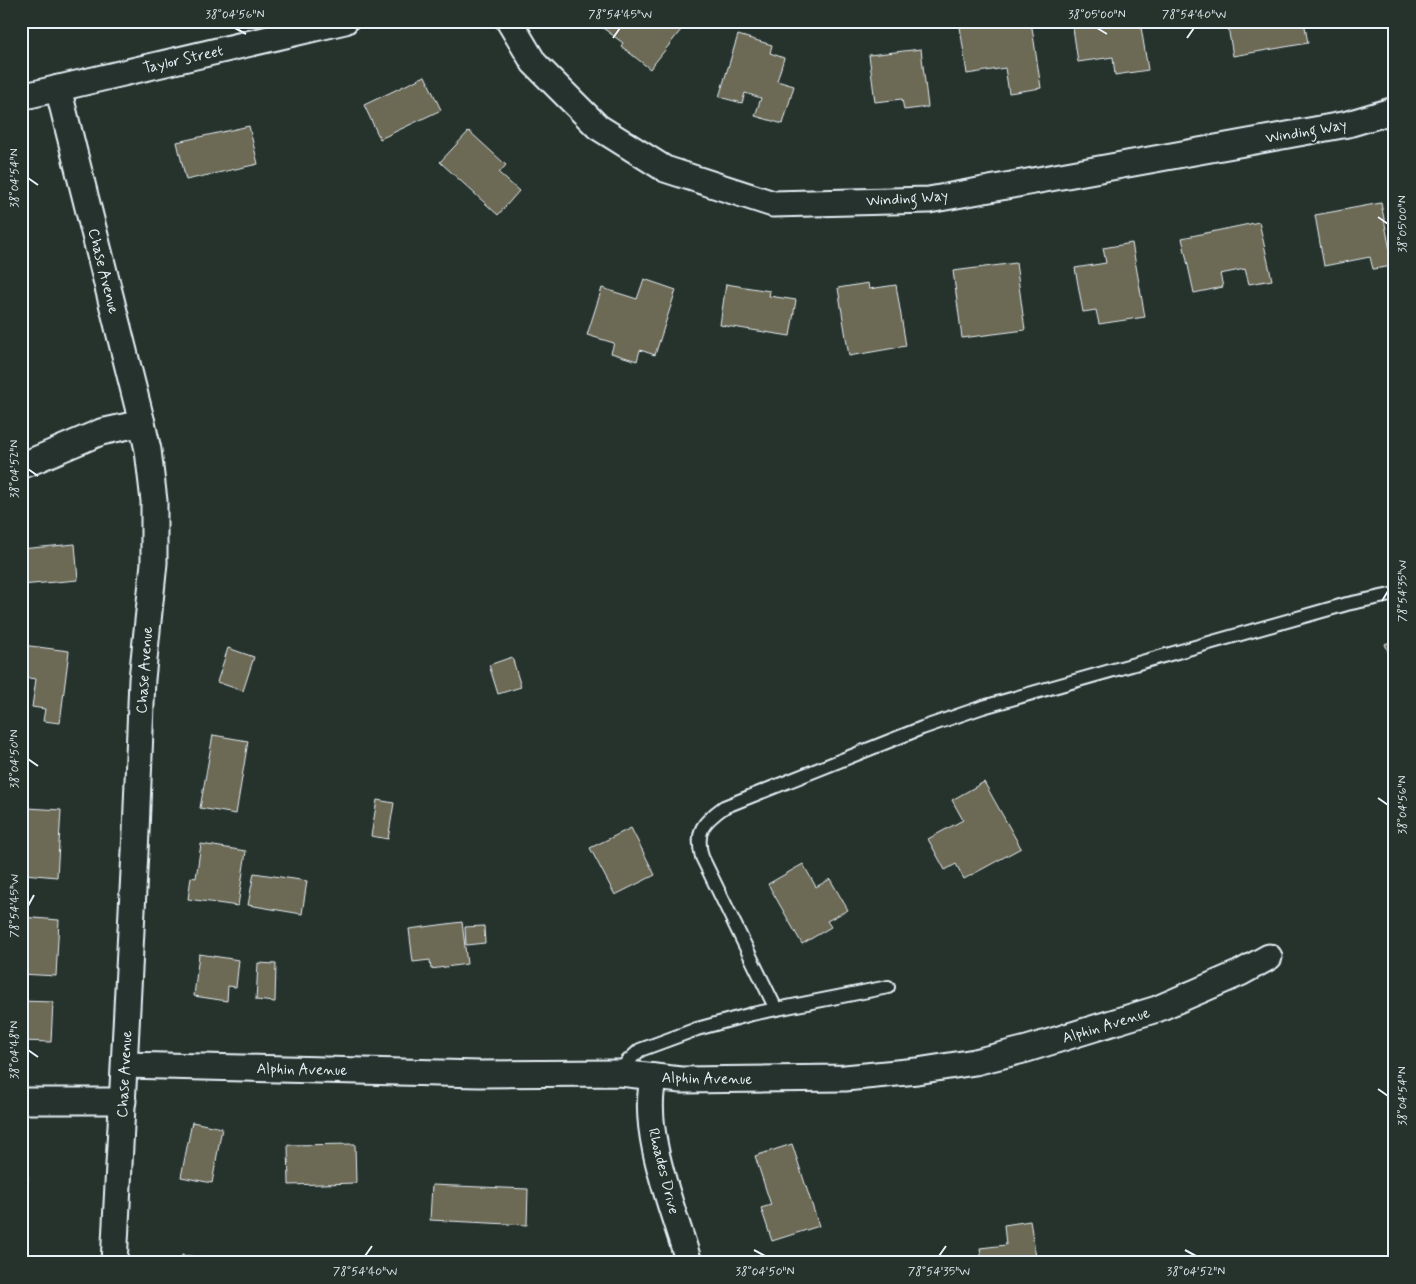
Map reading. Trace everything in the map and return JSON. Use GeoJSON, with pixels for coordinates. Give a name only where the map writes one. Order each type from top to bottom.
{"type":"FeatureCollection","features":[{"type":"Feature","properties":{"kind":"street","name":"Taylor Street"},"geometry":{"type":"LineString","coordinates":[[21,96],[345,21]]}},
{"type":"Feature","properties":{"kind":"street","name":"Winding Way"},"geometry":{"type":"LineString","coordinates":[[509,21],[534,63],[598,127],[665,169],[773,204],[929,200],[1348,124],[1395,110]]}},
{"type":"Feature","properties":{"kind":"street","name":"Chase Avenue"},"geometry":{"type":"LineString","coordinates":[[58,88],[142,423],[148,450],[154,501],[154,563],[142,679],[125,1065],[114,1263]]}},
{"type":"Feature","properties":{"kind":"street"},"geometry":{"type":"LineString","coordinates":[[21,466],[101,432],[142,423]]}},
{"type":"Feature","properties":{"kind":"street","name":"Alphin Avenue"},"geometry":{"type":"LineString","coordinates":[[125,1065],[479,1074],[620,1073],[681,1080],[845,1078],[918,1071],[975,1062],[1027,1049],[1157,1009],[1240,973],[1269,957]]}},
{"type":"Feature","properties":{"kind":"street","name":"Rhoades Drive"},"geometry":{"type":"LineString","coordinates":[[654,1077],[649,1109],[657,1156],[689,1263]]}},
{"type":"Feature","properties":{"kind":"street"},"geometry":{"type":"LineString","coordinates":[[21,1100],[123,1101]]}},
{"type":"Feature","properties":{"kind":"lane"},"geometry":{"type":"LineString","coordinates":[[776,1009],[702,857],[698,843],[701,830],[708,818],[724,807],[922,728],[984,706],[1319,612],[1395,594]]}},
{"type":"Feature","properties":{"kind":"lane"},"geometry":{"type":"LineString","coordinates":[[620,1073],[627,1062],[640,1050],[697,1029],[776,1009],[888,987]]}},
{"type":"Feature","properties":{"kind":"building"},"geometry":{"type":"Polygon","coordinates":[[[602,21],[688,21],[650,69],[621,46],[623,43],[599,25],[602,21]]]}},
{"type":"Feature","properties":{"kind":"building"},"geometry":{"type":"Polygon","coordinates":[[[993,21],[1031,21],[1041,88],[1009,93],[1005,68],[967,74],[960,27],[993,21]]]}},
{"type":"Feature","properties":{"kind":"building"},"geometry":{"type":"Polygon","coordinates":[[[1072,21],[1140,21],[1148,70],[1115,75],[1113,57],[1078,62],[1072,21]]]}},
{"type":"Feature","properties":{"kind":"building"},"geometry":{"type":"Polygon","coordinates":[[[1227,21],[1304,21],[1308,43],[1233,56],[1227,21]]]}},
{"type":"Feature","properties":{"kind":"building"},"geometry":{"type":"Polygon","coordinates":[[[738,35],[772,45],[770,53],[784,58],[777,81],[794,86],[783,124],[755,116],[761,98],[745,93],[742,103],[719,97],[738,35]]]}},
{"type":"Feature","properties":{"kind":"building"},"geometry":{"type":"Polygon","coordinates":[[[921,49],[928,107],[904,110],[902,99],[875,102],[869,55],[921,49]]]}},
{"type":"Feature","properties":{"kind":"building"},"geometry":{"type":"Polygon","coordinates":[[[425,76],[441,110],[380,139],[364,105],[425,76]]]}},
{"type":"Feature","properties":{"kind":"building"},"geometry":{"type":"Polygon","coordinates":[[[249,126],[258,164],[186,180],[177,142],[249,126]]]}},
{"type":"Feature","properties":{"kind":"building"},"geometry":{"type":"Polygon","coordinates":[[[469,131],[506,165],[499,173],[519,191],[498,215],[440,162],[469,131]]]}},
{"type":"Feature","properties":{"kind":"building"},"geometry":{"type":"Polygon","coordinates":[[[1381,203],[1393,266],[1373,269],[1370,257],[1324,266],[1315,215],[1381,203]]]}},
{"type":"Feature","properties":{"kind":"building"},"geometry":{"type":"Polygon","coordinates":[[[1259,222],[1272,280],[1249,284],[1245,269],[1220,274],[1223,287],[1194,293],[1182,238],[1259,222]]]}},
{"type":"Feature","properties":{"kind":"building"},"geometry":{"type":"Polygon","coordinates":[[[1132,243],[1145,317],[1099,324],[1096,310],[1083,312],[1075,268],[1106,263],[1103,248],[1132,243]]]}},
{"type":"Feature","properties":{"kind":"building"},"geometry":{"type":"Polygon","coordinates":[[[1016,263],[1025,330],[962,338],[953,271],[1016,263]]]}},
{"type":"Feature","properties":{"kind":"building"},"geometry":{"type":"Polygon","coordinates":[[[644,279],[676,290],[655,355],[640,350],[637,361],[611,353],[614,343],[587,335],[602,288],[637,299],[644,279]]]}},
{"type":"Feature","properties":{"kind":"building"},"geometry":{"type":"Polygon","coordinates":[[[868,283],[869,289],[896,285],[906,346],[849,356],[838,288],[868,283]]]}},
{"type":"Feature","properties":{"kind":"building"},"geometry":{"type":"Polygon","coordinates":[[[726,284],[770,291],[769,296],[796,300],[790,336],[720,325],[726,284]]]}},
{"type":"Feature","properties":{"kind":"building"},"geometry":{"type":"Polygon","coordinates":[[[21,333],[26,334],[21,347],[21,333]]]}},
{"type":"Feature","properties":{"kind":"building"},"geometry":{"type":"Polygon","coordinates":[[[75,544],[78,580],[21,585],[21,549],[75,544]]]}},
{"type":"Feature","properties":{"kind":"building"},"geometry":{"type":"Polygon","coordinates":[[[1395,640],[1395,668],[1385,644],[1395,640]]]}},
{"type":"Feature","properties":{"kind":"building"},"geometry":{"type":"Polygon","coordinates":[[[22,645],[69,651],[60,723],[43,721],[45,709],[32,707],[36,679],[21,677],[22,645]]]}},
{"type":"Feature","properties":{"kind":"building"},"geometry":{"type":"Polygon","coordinates":[[[228,648],[254,657],[243,691],[217,682],[228,648]]]}},
{"type":"Feature","properties":{"kind":"building"},"geometry":{"type":"Polygon","coordinates":[[[512,657],[521,687],[498,694],[489,665],[512,657]]]}},
{"type":"Feature","properties":{"kind":"building"},"geometry":{"type":"Polygon","coordinates":[[[213,735],[248,741],[236,814],[200,808],[213,735]]]}},
{"type":"Feature","properties":{"kind":"building"},"geometry":{"type":"Polygon","coordinates":[[[984,782],[1021,848],[964,879],[956,864],[945,870],[928,839],[963,820],[952,800],[984,782]]]}},
{"type":"Feature","properties":{"kind":"building"},"geometry":{"type":"Polygon","coordinates":[[[377,800],[394,803],[388,839],[371,836],[377,800]]]}},
{"type":"Feature","properties":{"kind":"building"},"geometry":{"type":"Polygon","coordinates":[[[28,808],[61,810],[57,877],[24,874],[28,808]]]}},
{"type":"Feature","properties":{"kind":"building"},"geometry":{"type":"Polygon","coordinates":[[[631,828],[655,875],[615,895],[590,848],[631,828]]]}},
{"type":"Feature","properties":{"kind":"building"},"geometry":{"type":"Polygon","coordinates":[[[201,844],[246,851],[238,906],[188,899],[191,877],[196,878],[201,844]]]}},
{"type":"Feature","properties":{"kind":"building"},"geometry":{"type":"Polygon","coordinates":[[[803,864],[816,887],[830,879],[848,910],[827,921],[831,927],[802,944],[768,884],[803,864]]]}},
{"type":"Feature","properties":{"kind":"building"},"geometry":{"type":"Polygon","coordinates":[[[254,873],[307,881],[302,914],[248,905],[254,873]]]}},
{"type":"Feature","properties":{"kind":"building"},"geometry":{"type":"Polygon","coordinates":[[[21,917],[59,920],[56,976],[21,974],[21,917]]]}},
{"type":"Feature","properties":{"kind":"building"},"geometry":{"type":"Polygon","coordinates":[[[462,922],[467,964],[431,969],[430,960],[413,962],[409,929],[462,922]]]}},
{"type":"Feature","properties":{"kind":"building"},"geometry":{"type":"Polygon","coordinates":[[[484,926],[485,943],[466,945],[465,927],[484,926]]]}},
{"type":"Feature","properties":{"kind":"building"},"geometry":{"type":"Polygon","coordinates":[[[199,954],[239,960],[236,987],[228,986],[227,1001],[194,996],[199,954]]]}},
{"type":"Feature","properties":{"kind":"building"},"geometry":{"type":"Polygon","coordinates":[[[258,963],[276,964],[275,1002],[256,1000],[258,963]]]}},
{"type":"Feature","properties":{"kind":"building"},"geometry":{"type":"Polygon","coordinates":[[[21,1001],[53,1002],[51,1042],[21,1041],[21,1001]]]}},
{"type":"Feature","properties":{"kind":"building"},"geometry":{"type":"Polygon","coordinates":[[[192,1122],[222,1128],[212,1183],[181,1177],[192,1122]]]}},
{"type":"Feature","properties":{"kind":"building"},"geometry":{"type":"Polygon","coordinates":[[[355,1144],[356,1183],[289,1185],[288,1145],[355,1144]]]}},
{"type":"Feature","properties":{"kind":"building"},"geometry":{"type":"Polygon","coordinates":[[[792,1144],[819,1226],[772,1241],[761,1208],[771,1205],[755,1156],[792,1144]]]}},
{"type":"Feature","properties":{"kind":"building"},"geometry":{"type":"Polygon","coordinates":[[[21,1176],[28,1176],[25,1220],[21,1220],[21,1176]]]}},
{"type":"Feature","properties":{"kind":"building"},"geometry":{"type":"Polygon","coordinates":[[[432,1185],[528,1189],[527,1225],[430,1220],[432,1185]]]}},
{"type":"Feature","properties":{"kind":"building"},"geometry":{"type":"Polygon","coordinates":[[[1030,1221],[1037,1263],[982,1263],[980,1248],[1006,1245],[1004,1225],[1030,1221]]]}},
{"type":"Feature","properties":{"kind":"building"},"geometry":{"type":"Polygon","coordinates":[[[182,1255],[213,1259],[213,1263],[181,1263],[182,1255]]]}}]}
